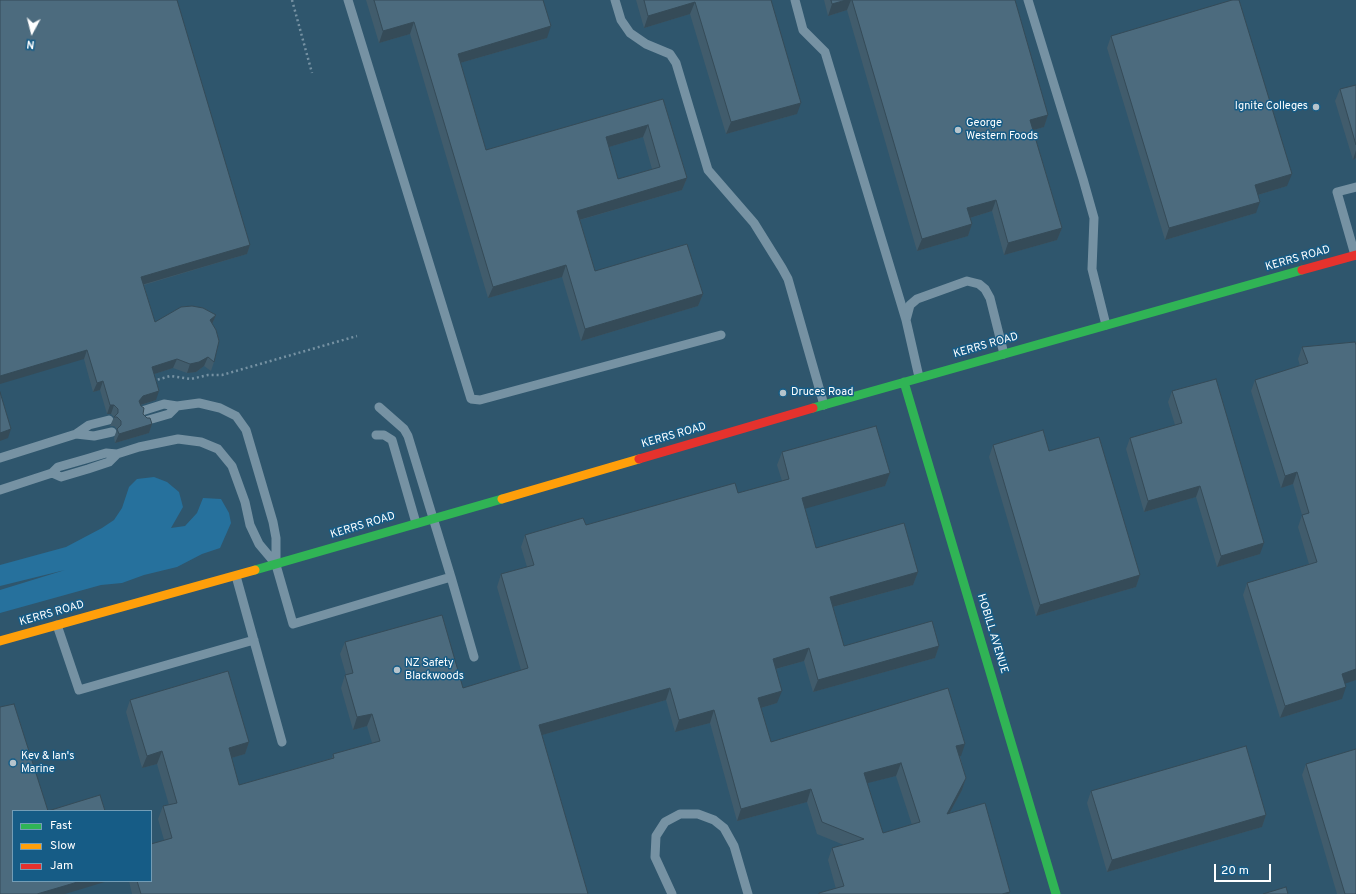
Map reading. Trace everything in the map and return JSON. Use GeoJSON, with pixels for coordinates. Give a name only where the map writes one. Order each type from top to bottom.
{"type":"FeatureCollection","features":[{"type":"Feature","properties":{"kind":"main road","name":"KERRS ROAD"},"geometry":{"type":"LineString","coordinates":[[0,641],[236,576],[919,377],[1106,326],[1355,255]]}},
{"type":"Feature","properties":{"kind":"main road","name":"HOBILL AVENUE"},"geometry":{"type":"LineString","coordinates":[[904,382],[1056,894]]}},
{"type":"Feature","properties":{"kind":"lane"},"geometry":{"type":"LineString","coordinates":[[348,0],[471,399],[480,400],[721,335]]}},
{"type":"Feature","properties":{"kind":"lane"},"geometry":{"type":"LineString","coordinates":[[615,0],[621,20],[630,33],[646,44],[670,54],[676,63],[708,170],[754,223],[788,279],[824,405]]}},
{"type":"Feature","properties":{"kind":"lane"},"geometry":{"type":"LineString","coordinates":[[794,0],[803,30],[825,52],[906,320],[919,377]]}},
{"type":"Feature","properties":{"kind":"lane"},"geometry":{"type":"LineString","coordinates":[[1028,0],[1094,218],[1092,269],[1106,326]]}},
{"type":"Feature","properties":{"kind":"lane"},"geometry":{"type":"LineString","coordinates":[[1355,255],[1337,192],[1356,187]]}},
{"type":"Feature","properties":{"kind":"lane"},"geometry":{"type":"LineString","coordinates":[[906,320],[910,305],[917,299],[967,281],[979,284],[985,289],[990,298],[1004,354]]}},
{"type":"Feature","properties":{"kind":"lane"},"geometry":{"type":"LineString","coordinates":[[142,411],[164,404],[177,406],[199,403],[220,408],[236,416],[246,430],[257,462],[273,522],[276,538],[276,564],[293,624],[451,577]]}},
{"type":"Feature","properties":{"kind":"lane"},"geometry":{"type":"LineString","coordinates":[[145,421],[169,414],[177,406]]}},
{"type":"Feature","properties":{"kind":"lane"},"geometry":{"type":"LineString","coordinates":[[378,407],[404,430],[408,436],[434,518],[474,657]]}},
{"type":"Feature","properties":{"kind":"lane"},"geometry":{"type":"LineString","coordinates":[[0,458],[76,434],[89,425],[109,420]]}},
{"type":"Feature","properties":{"kind":"lane"},"geometry":{"type":"LineString","coordinates":[[76,434],[94,436],[112,432]]}},
{"type":"Feature","properties":{"kind":"lane"},"geometry":{"type":"LineString","coordinates":[[376,435],[384,435],[392,440],[416,523]]}},
{"type":"Feature","properties":{"kind":"lane"},"geometry":{"type":"LineString","coordinates":[[0,490],[52,473],[61,477],[109,462],[117,454],[178,439],[201,442],[218,449],[232,466],[245,502],[250,525],[259,544],[276,564]]}},
{"type":"Feature","properties":{"kind":"lane"},"geometry":{"type":"LineString","coordinates":[[236,576],[282,742]]}},
{"type":"Feature","properties":{"kind":"lane"},"geometry":{"type":"LineString","coordinates":[[56,625],[79,690],[254,640]]}},
{"type":"Feature","properties":{"kind":"lane"},"geometry":{"type":"LineString","coordinates":[[672,894],[655,857],[656,836],[666,822],[680,814],[698,814],[714,820],[724,828],[734,846],[748,894]]}},
{"type":"Feature","properties":{"kind":"path"},"geometry":{"type":"LineString","coordinates":[[292,0],[312,73]]}},
{"type":"Feature","properties":{"kind":"path"},"geometry":{"type":"LineString","coordinates":[[150,381],[170,376],[191,379],[208,375],[222,375],[357,336]]}},
{"type":"Feature","properties":{"kind":"shaded area"},"geometry":{"type":"Polygon","coordinates":[[[154,477],[167,482],[179,492],[183,507],[171,528],[185,526],[197,513],[203,498],[221,499],[229,513],[231,523],[220,548],[202,554],[177,567],[144,575],[122,583],[101,585],[0,613],[0,590],[65,570],[0,586],[0,565],[66,547],[102,528],[114,520],[122,508],[129,487],[137,479],[154,477]]]}},
{"type":"Feature","properties":{"kind":"building"},"geometry":{"type":"Polygon","coordinates":[[[0,0],[177,0],[250,245],[141,277],[155,322],[181,307],[192,306],[203,308],[216,315],[210,320],[216,330],[219,341],[214,362],[208,357],[199,362],[190,364],[177,359],[152,367],[159,391],[143,396],[139,401],[141,406],[144,408],[143,414],[147,418],[150,418],[152,424],[119,434],[117,429],[121,425],[121,421],[117,417],[114,417],[118,413],[118,409],[114,405],[110,405],[103,381],[97,383],[87,350],[0,376],[0,0]]]}},
{"type":"Feature","properties":{"kind":"building"},"geometry":{"type":"Polygon","coordinates":[[[374,0],[543,0],[551,26],[458,54],[486,150],[663,99],[687,178],[577,211],[595,271],[687,244],[703,294],[585,329],[566,265],[493,287],[414,22],[383,31],[374,0]],[[648,125],[606,137],[618,179],[660,167],[648,125]]]}},
{"type":"Feature","properties":{"kind":"building"},"geometry":{"type":"Polygon","coordinates":[[[644,0],[771,0],[801,103],[731,122],[695,2],[648,16],[644,0]]]}},
{"type":"Feature","properties":{"kind":"building"},"geometry":{"type":"Polygon","coordinates":[[[831,0],[846,0],[832,4],[831,0]]]}},
{"type":"Feature","properties":{"kind":"building","name":"George Western Foods"},"geometry":{"type":"Polygon","coordinates":[[[852,0],[1015,0],[1048,115],[1030,120],[1062,228],[1008,243],[996,200],[967,208],[972,224],[922,239],[852,0]]]}},
{"type":"Feature","properties":{"kind":"building"},"geometry":{"type":"Polygon","coordinates":[[[1232,0],[1239,0],[1292,174],[1255,185],[1260,202],[1169,228],[1111,36],[1232,0]]]}},
{"type":"Feature","properties":{"kind":"building"},"geometry":{"type":"Polygon","coordinates":[[[1356,85],[1356,145],[1340,89],[1356,85]]]}},
{"type":"Feature","properties":{"kind":"building"},"geometry":{"type":"Polygon","coordinates":[[[1355,342],[1356,669],[1342,674],[1346,687],[1285,706],[1247,583],[1317,562],[1302,515],[1309,513],[1297,472],[1285,476],[1255,380],[1308,363],[1302,347],[1355,342]]]}},
{"type":"Feature","properties":{"kind":"building"},"geometry":{"type":"Polygon","coordinates":[[[1216,379],[1264,543],[1221,556],[1200,486],[1148,501],[1130,438],[1182,423],[1172,391],[1216,379]]]}},
{"type":"Feature","properties":{"kind":"building"},"geometry":{"type":"Polygon","coordinates":[[[0,392],[11,429],[0,433],[0,392]]]}},
{"type":"Feature","properties":{"kind":"building"},"geometry":{"type":"Polygon","coordinates":[[[876,426],[890,473],[802,498],[816,548],[904,523],[918,572],[830,597],[844,646],[932,621],[939,646],[818,680],[809,648],[773,659],[782,691],[758,698],[771,742],[948,688],[965,744],[956,746],[966,778],[947,814],[985,803],[1010,892],[1002,894],[819,894],[844,886],[832,848],[864,839],[822,822],[811,789],[741,809],[714,710],[679,720],[670,688],[539,725],[588,894],[141,894],[137,882],[152,882],[152,844],[172,838],[163,806],[177,803],[162,751],[147,756],[130,700],[228,671],[249,742],[229,748],[239,785],[334,758],[333,754],[380,741],[372,714],[357,717],[345,675],[353,673],[345,642],[442,615],[463,688],[528,668],[501,574],[534,565],[525,535],[583,518],[586,525],[735,483],[738,493],[789,479],[782,452],[876,426]],[[901,763],[864,773],[883,833],[920,822],[901,763]]]}},
{"type":"Feature","properties":{"kind":"building"},"geometry":{"type":"Polygon","coordinates":[[[1043,430],[1049,451],[1099,437],[1140,575],[1040,605],[993,445],[1043,430]]]}},
{"type":"Feature","properties":{"kind":"building"},"geometry":{"type":"Polygon","coordinates":[[[14,704],[48,810],[12,810],[12,882],[78,882],[37,894],[0,894],[0,707],[14,704]]]}},
{"type":"Feature","properties":{"kind":"building"},"geometry":{"type":"Polygon","coordinates":[[[1246,746],[1266,815],[1112,860],[1091,791],[1246,746]]]}},
{"type":"Feature","properties":{"kind":"building"},"geometry":{"type":"Polygon","coordinates":[[[1356,749],[1356,894],[1345,894],[1306,764],[1356,749]]]}},
{"type":"Feature","properties":{"kind":"building"},"geometry":{"type":"Polygon","coordinates":[[[100,795],[105,810],[51,810],[100,795]]]}},
{"type":"Feature","properties":{"kind":"building"},"geometry":{"type":"Polygon","coordinates":[[[1286,887],[1288,894],[1263,894],[1286,887]]]}},
{"type":"Feature","properties":{"kind":"traffic: fast"},"geometry":{"type":"LineString","coordinates":[[813,408],[1302,270]]}},
{"type":"Feature","properties":{"kind":"traffic: fast"},"geometry":{"type":"LineString","coordinates":[[904,382],[1056,894]]}},
{"type":"Feature","properties":{"kind":"traffic: fast"},"geometry":{"type":"LineString","coordinates":[[255,570],[502,499]]}},
{"type":"Feature","properties":{"kind":"traffic: slow"},"geometry":{"type":"LineString","coordinates":[[502,499],[639,459]]}},
{"type":"Feature","properties":{"kind":"traffic: slow"},"geometry":{"type":"LineString","coordinates":[[0,641],[255,570]]}},
{"type":"Feature","properties":{"kind":"traffic: jam"},"geometry":{"type":"LineString","coordinates":[[1302,270],[1356,255]]}},
{"type":"Feature","properties":{"kind":"traffic: jam"},"geometry":{"type":"LineString","coordinates":[[639,459],[813,408]]}},
{"type":"Feature","properties":{"kind":"place","name":"Ignite Colleges"},"geometry":{"type":"Point","coordinates":[1316,107]}},
{"type":"Feature","properties":{"kind":"place","name":"George Western Foods"},"geometry":{"type":"Point","coordinates":[958,130]}},
{"type":"Feature","properties":{"kind":"place","name":"Druces Road"},"geometry":{"type":"Point","coordinates":[783,393]}},
{"type":"Feature","properties":{"kind":"place","name":"NZ Safety Blackwoods"},"geometry":{"type":"Point","coordinates":[397,670]}},
{"type":"Feature","properties":{"kind":"place","name":"Kev & Ian's Marine"},"geometry":{"type":"Point","coordinates":[13,763]}}]}
